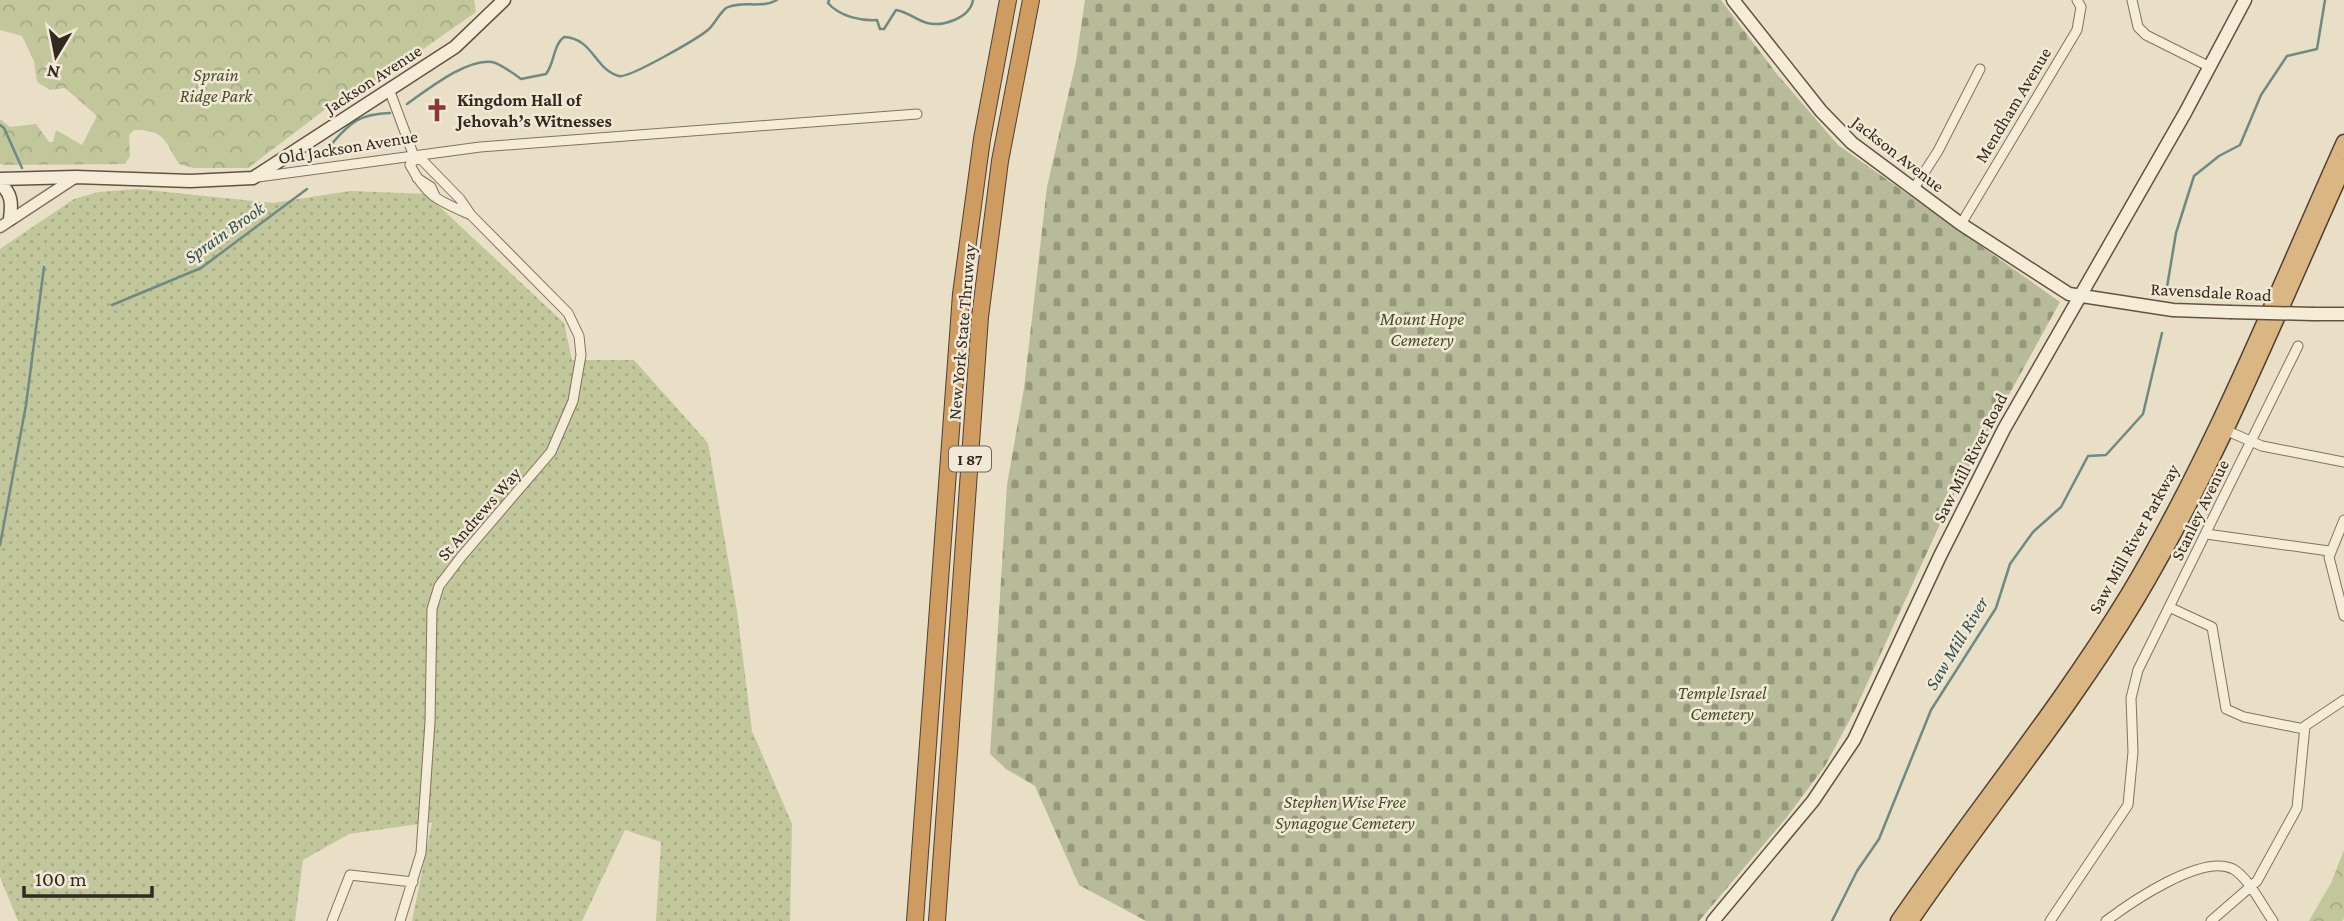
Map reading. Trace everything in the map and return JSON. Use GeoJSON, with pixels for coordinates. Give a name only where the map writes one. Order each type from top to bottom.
{"type":"FeatureCollection","features":[{"type":"Feature","properties":{"kind":"highway"},"geometry":{"type":"LineString","coordinates":[[987,108],[998,0]]}},
{"type":"Feature","properties":{"kind":"highway","name":"New York State Thruway"},"geometry":{"type":"LineString","coordinates":[[915,921],[958,325],[987,108],[1008,0]]}},
{"type":"Feature","properties":{"kind":"highway","name":"New York State Thruway"},"geometry":{"type":"LineString","coordinates":[[937,921],[982,307],[1002,151],[1031,0]]}},
{"type":"Feature","properties":{"kind":"highway","name":"Saw Mill River Parkway"},"geometry":{"type":"LineString","coordinates":[[1898,921],[2074,677],[2144,566],[2209,441],[2344,142]]}},
{"type":"Feature","properties":{"kind":"highway","name":"Saw Mill River Parkway"},"geometry":{"type":"LineString","coordinates":[[1910,921],[2113,638],[2166,549],[2225,430],[2344,167]]}},
{"type":"Feature","properties":{"kind":"main road","name":"Jackson Avenue"},"geometry":{"type":"LineString","coordinates":[[253,178],[455,47],[504,0]]}},
{"type":"Feature","properties":{"kind":"main road","name":"Jackson Avenue"},"geometry":{"type":"LineString","coordinates":[[1733,0],[1835,127],[1913,190],[1961,224],[2068,295],[2077,296]]}},
{"type":"Feature","properties":{"kind":"main road","name":"Saw Mill River Road"},"geometry":{"type":"LineString","coordinates":[[1713,921],[1813,801],[1854,740],[1970,494],[2077,296],[2210,67],[2245,0]]}},
{"type":"Feature","properties":{"kind":"main road","name":"Old Jackson Avenue"},"geometry":{"type":"LineString","coordinates":[[76,177],[190,181],[253,178]]}},
{"type":"Feature","properties":{"kind":"main road"},"geometry":{"type":"LineString","coordinates":[[0,181],[76,177]]}},
{"type":"Feature","properties":{"kind":"main road"},"geometry":{"type":"LineString","coordinates":[[0,181],[7,189],[12,203],[5,223]]}},
{"type":"Feature","properties":{"kind":"main road","name":"Ravensdale Road"},"geometry":{"type":"LineString","coordinates":[[2077,296],[2173,310],[2344,314]]}},
{"type":"Feature","properties":{"kind":"street","name":"Mendham Avenue"},"geometry":{"type":"LineString","coordinates":[[1961,224],[2077,30],[2081,7],[2077,0]]}},
{"type":"Feature","properties":{"kind":"street"},"geometry":{"type":"LineString","coordinates":[[2132,0],[2138,27],[2146,35],[2210,67]]}},
{"type":"Feature","properties":{"kind":"street"},"geometry":{"type":"LineString","coordinates":[[1913,190],[1938,150],[1980,69]]}},
{"type":"Feature","properties":{"kind":"street"},"geometry":{"type":"LineString","coordinates":[[389,89],[413,156],[410,165],[419,178],[432,170]]}},
{"type":"Feature","properties":{"kind":"street","name":"Old Jackson Avenue"},"geometry":{"type":"LineString","coordinates":[[253,178],[413,156],[917,114]]}},
{"type":"Feature","properties":{"kind":"street","name":"St Andrews Way"},"geometry":{"type":"LineString","coordinates":[[400,921],[421,853],[423,786],[430,723],[432,609],[439,586],[551,452],[573,401],[581,355],[579,336],[568,313],[471,215],[432,170],[422,160],[413,156]]}},
{"type":"Feature","properties":{"kind":"street"},"geometry":{"type":"LineString","coordinates":[[5,223],[76,177]]}},
{"type":"Feature","properties":{"kind":"street","name":"St Andrews Way"},"geometry":{"type":"LineString","coordinates":[[419,178],[429,195],[471,215]]}},
{"type":"Feature","properties":{"kind":"street"},"geometry":{"type":"LineString","coordinates":[[435,196],[445,184]]}},
{"type":"Feature","properties":{"kind":"street","name":"Stanley Avenue"},"geometry":{"type":"LineString","coordinates":[[2050,921],[2128,805],[2133,752],[2132,689],[2138,670],[2298,346]]}},
{"type":"Feature","properties":{"kind":"street"},"geometry":{"type":"LineString","coordinates":[[2225,430],[2251,442],[2344,461]]}},
{"type":"Feature","properties":{"kind":"street"},"geometry":{"type":"LineString","coordinates":[[2344,520],[2329,551],[2344,617]]}},
{"type":"Feature","properties":{"kind":"street"},"geometry":{"type":"LineString","coordinates":[[2206,534],[2329,551]]}},
{"type":"Feature","properties":{"kind":"street"},"geometry":{"type":"LineString","coordinates":[[2169,607],[2212,627],[2226,709],[2244,717],[2304,729]]}},
{"type":"Feature","properties":{"kind":"street"},"geometry":{"type":"LineString","coordinates":[[2211,921],[2250,888],[2263,873],[2297,808],[2304,729],[2311,720],[2344,700]]}},
{"type":"Feature","properties":{"kind":"street"},"geometry":{"type":"LineString","coordinates":[[2106,921],[2147,892],[2209,868],[2231,868],[2250,888],[2273,921]]}},
{"type":"Feature","properties":{"kind":"street"},"geometry":{"type":"LineString","coordinates":[[332,921],[350,875],[413,882]]}},
{"type":"Feature","properties":{"kind":"green space","name":"Sprain Ridge Park"},"geometry":{"type":"Polygon","coordinates":[[[0,0],[474,0],[476,12],[382,78],[352,89],[248,168],[194,168],[179,164],[167,143],[158,134],[144,130],[134,130],[129,135],[130,156],[125,164],[6,165],[0,164],[0,119],[10,127],[36,124],[49,142],[53,142],[56,130],[82,145],[97,116],[65,88],[50,90],[37,82],[34,61],[22,36],[0,30],[0,0]]]}},
{"type":"Feature","properties":{"kind":"green space","name":"Mount Hope Cemetery"},"geometry":{"type":"Polygon","coordinates":[[[1085,0],[1721,0],[1776,73],[1838,145],[2060,302],[1951,500],[1855,710],[1825,766],[1787,817],[1699,921],[1146,921],[1079,885],[1035,786],[1006,769],[990,754],[1007,485],[1024,388],[1047,187],[1076,61],[1085,0]]]}},
{"type":"Feature","properties":{"kind":"green space"},"geometry":{"type":"Polygon","coordinates":[[[138,189],[273,203],[350,191],[426,194],[564,323],[572,360],[634,360],[708,443],[737,611],[752,731],[792,824],[790,921],[656,921],[661,842],[625,830],[582,921],[412,921],[432,822],[349,834],[303,860],[295,921],[18,921],[0,877],[0,249],[74,199],[99,192],[138,189]]]}},
{"type":"Feature","properties":{"kind":"green space"},"geometry":{"type":"Polygon","coordinates":[[[2344,850],[2344,918],[2342,921],[2309,921],[2331,883],[2344,850]]]}},
{"type":"Feature","properties":{"kind":"waterway","name":"Sprain Brook"},"geometry":{"type":"LineString","coordinates":[[407,104],[448,76],[482,62],[499,65],[521,79],[546,74],[558,44],[564,37],[574,39],[588,48],[611,73],[625,75],[664,57],[703,34],[726,8],[777,0]]}},
{"type":"Feature","properties":{"kind":"waterway","name":"Sprain Brook"},"geometry":{"type":"LineString","coordinates":[[829,0],[828,3],[833,8],[845,15],[877,20],[880,29],[884,29],[896,10],[927,23],[941,24],[955,20],[967,12],[973,0]]}},
{"type":"Feature","properties":{"kind":"waterway","name":"Saw Mill River"},"geometry":{"type":"LineString","coordinates":[[2167,287],[2176,233],[2194,176],[2219,156],[2240,145],[2261,95],[2287,56],[2317,49],[2325,0]]}},
{"type":"Feature","properties":{"kind":"waterway","name":"Sprain Brook"},"geometry":{"type":"LineString","coordinates":[[321,155],[358,120],[366,116],[390,113]]}},
{"type":"Feature","properties":{"kind":"waterway"},"geometry":{"type":"LineString","coordinates":[[0,125],[4,128],[22,168]]}},
{"type":"Feature","properties":{"kind":"waterway","name":"Sprain Brook"},"geometry":{"type":"LineString","coordinates":[[112,305],[201,268],[307,189]]}},
{"type":"Feature","properties":{"kind":"waterway","name":"Sprain Brook"},"geometry":{"type":"LineString","coordinates":[[0,545],[26,405],[44,267]]}},
{"type":"Feature","properties":{"kind":"waterway","name":"Saw Mill River"},"geometry":{"type":"LineString","coordinates":[[1832,921],[1857,871],[1879,839],[1931,710],[1996,608],[2010,564],[2033,532],[2061,507],[2088,456],[2106,455],[2143,414],[2162,333]]}},
{"type":"Feature","properties":{"kind":"place","name":"Kingdom Hall of Jehovah’s Witnesses"},"geometry":{"type":"Point","coordinates":[437,110]}},
{"type":"Feature","properties":{"kind":"park label","name":"Temple Israel Cemetery"},"geometry":{"type":"Point","coordinates":[1722,703]}},
{"type":"Feature","properties":{"kind":"park label","name":"Stephen Wise Free Synagogue Cemetery"},"geometry":{"type":"Point","coordinates":[1345,812]}}]}
